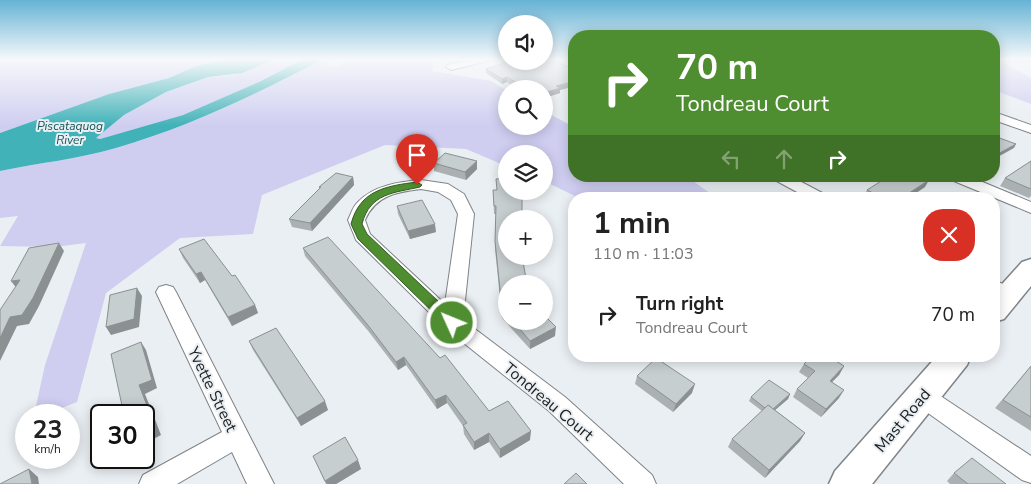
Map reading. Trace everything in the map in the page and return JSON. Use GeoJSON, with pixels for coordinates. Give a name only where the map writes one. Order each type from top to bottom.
{"type":"FeatureCollection","features":[{"type":"Feature","properties":{"kind":"main road"},"geometry":{"type":"LineString","coordinates":[[1000,297],[1031,268]]}},
{"type":"Feature","properties":{"kind":"main road","name":"Mast Road"},"geometry":{"type":"LineString","coordinates":[[848,484],[951,362]]}},
{"type":"Feature","properties":{"kind":"street"},"geometry":{"type":"LineString","coordinates":[[1000,118],[1031,129]]}},
{"type":"Feature","properties":{"kind":"street"},"geometry":{"type":"LineString","coordinates":[[789,182],[809,192]]}},
{"type":"Feature","properties":{"kind":"street"},"geometry":{"type":"LineString","coordinates":[[968,182],[992,192]]}},
{"type":"Feature","properties":{"kind":"street","name":"Tondreau Court"},"geometry":{"type":"LineString","coordinates":[[452,323],[466,214],[461,201],[448,191],[433,186],[417,185],[394,188],[374,197],[360,210],[357,217],[358,230],[452,323],[558,404],[643,484]]}},
{"type":"Feature","properties":{"kind":"street"},"geometry":{"type":"LineString","coordinates":[[1000,195],[1031,208]]}},
{"type":"Feature","properties":{"kind":"street","name":"Yvette Street"},"geometry":{"type":"LineString","coordinates":[[166,292],[236,437],[261,484]]}},
{"type":"Feature","properties":{"kind":"street"},"geometry":{"type":"LineString","coordinates":[[922,396],[1031,471]]}},
{"type":"Feature","properties":{"kind":"street"},"geometry":{"type":"LineString","coordinates":[[152,484],[236,437]]}},
{"type":"Feature","properties":{"kind":"shaded area"},"geometry":{"type":"Polygon","coordinates":[[[0,82],[156,82],[109,94],[0,133],[0,82]]]}},
{"type":"Feature","properties":{"kind":"shaded area"},"geometry":{"type":"Polygon","coordinates":[[[195,82],[260,82],[183,115],[100,139],[95,138],[124,115],[166,92],[195,82]]]}},
{"type":"Feature","properties":{"kind":"shaded area"},"geometry":{"type":"Polygon","coordinates":[[[280,82],[492,82],[498,85],[498,135],[553,135],[553,116],[568,124],[568,182],[694,182],[708,192],[568,193],[553,185],[553,145],[498,145],[498,163],[466,149],[385,145],[262,195],[253,234],[180,238],[106,293],[77,402],[72,404],[36,404],[45,365],[86,243],[55,247],[0,246],[18,216],[0,218],[0,171],[116,148],[143,140],[222,109],[280,82]]]}},
{"type":"Feature","properties":{"kind":"shaded area"},"geometry":{"type":"Polygon","coordinates":[[[1000,82],[1031,82],[1031,104],[1000,92],[1000,82]]]}},
{"type":"Feature","properties":{"kind":"water","name":"Piscataquog River"},"geometry":{"type":"Polygon","coordinates":[[[156,82],[195,82],[166,92],[124,115],[96,138],[100,139],[183,115],[260,82],[280,82],[222,109],[143,140],[88,155],[0,171],[0,133],[109,94],[156,82]]]}},
{"type":"Feature","properties":{"kind":"building"},"geometry":{"type":"Polygon","coordinates":[[[553,82],[568,82],[556,86],[560,88],[553,90],[553,82]]]}},
{"type":"Feature","properties":{"kind":"building"},"geometry":{"type":"Polygon","coordinates":[[[1000,138],[1016,144],[1000,153],[1000,138]]]}},
{"type":"Feature","properties":{"kind":"building"},"geometry":{"type":"Polygon","coordinates":[[[445,153],[477,161],[465,172],[434,163],[445,153]]]}},
{"type":"Feature","properties":{"kind":"building"},"geometry":{"type":"Polygon","coordinates":[[[1031,161],[1031,189],[1005,178],[1031,161]]]}},
{"type":"Feature","properties":{"kind":"building"},"geometry":{"type":"Polygon","coordinates":[[[336,173],[353,177],[310,223],[289,219],[321,187],[319,187],[336,173]]]}},
{"type":"Feature","properties":{"kind":"building"},"geometry":{"type":"Polygon","coordinates":[[[496,179],[498,179],[498,200],[522,200],[522,210],[498,210],[498,265],[524,265],[525,275],[498,275],[495,241],[496,206],[494,206],[493,190],[497,190],[496,179]]]}},
{"type":"Feature","properties":{"kind":"building"},"geometry":{"type":"Polygon","coordinates":[[[880,182],[926,182],[911,192],[871,192],[867,190],[880,182]]]}},
{"type":"Feature","properties":{"kind":"building"},"geometry":{"type":"Polygon","coordinates":[[[422,200],[435,224],[408,231],[397,206],[422,200]]]}},
{"type":"Feature","properties":{"kind":"building"},"geometry":{"type":"Polygon","coordinates":[[[328,237],[440,358],[445,355],[489,411],[508,401],[531,431],[500,449],[489,433],[474,442],[463,425],[467,423],[446,395],[435,400],[404,357],[396,362],[367,324],[303,248],[328,237]]]}},
{"type":"Feature","properties":{"kind":"building"},"geometry":{"type":"Polygon","coordinates":[[[204,239],[232,276],[235,275],[255,305],[228,317],[201,272],[196,274],[179,249],[204,239]]]}},
{"type":"Feature","properties":{"kind":"building"},"geometry":{"type":"Polygon","coordinates":[[[59,243],[33,298],[22,315],[10,317],[0,338],[0,310],[20,280],[11,281],[29,248],[59,243]]]}},
{"type":"Feature","properties":{"kind":"building"},"geometry":{"type":"Polygon","coordinates":[[[137,288],[134,319],[106,327],[110,295],[137,288]]]}},
{"type":"Feature","properties":{"kind":"building"},"geometry":{"type":"Polygon","coordinates":[[[276,328],[325,401],[297,418],[249,341],[276,328]]]}},
{"type":"Feature","properties":{"kind":"building"},"geometry":{"type":"Polygon","coordinates":[[[521,330],[550,330],[530,341],[521,330]]]}},
{"type":"Feature","properties":{"kind":"building"},"geometry":{"type":"Polygon","coordinates":[[[141,342],[152,380],[139,385],[146,404],[122,404],[111,354],[141,342]]]}},
{"type":"Feature","properties":{"kind":"building"},"geometry":{"type":"Polygon","coordinates":[[[652,362],[662,362],[695,384],[676,404],[637,376],[652,362]]]}},
{"type":"Feature","properties":{"kind":"building"},"geometry":{"type":"Polygon","coordinates":[[[806,362],[838,362],[844,366],[830,381],[844,390],[826,409],[797,389],[815,371],[804,364],[806,362]]]}},
{"type":"Feature","properties":{"kind":"building"},"geometry":{"type":"Polygon","coordinates":[[[1031,366],[1031,417],[1003,400],[1031,366]]]}},
{"type":"Feature","properties":{"kind":"building"},"geometry":{"type":"Polygon","coordinates":[[[769,380],[790,394],[773,409],[768,405],[765,408],[751,397],[769,380]]]}},
{"type":"Feature","properties":{"kind":"building"},"geometry":{"type":"Polygon","coordinates":[[[768,405],[805,433],[769,470],[732,439],[768,405]]]}},
{"type":"Feature","properties":{"kind":"building"},"geometry":{"type":"Polygon","coordinates":[[[345,437],[358,460],[325,481],[313,456],[345,437]]]}},
{"type":"Feature","properties":{"kind":"building"},"geometry":{"type":"Polygon","coordinates":[[[972,458],[1006,484],[968,484],[954,473],[972,458]]]}},
{"type":"Feature","properties":{"kind":"building"},"geometry":{"type":"Polygon","coordinates":[[[29,469],[32,484],[0,484],[29,469]]]}},
{"type":"Feature","properties":{"kind":"building"},"geometry":{"type":"Polygon","coordinates":[[[576,473],[587,484],[564,484],[576,473]]]}},
{"type":"Feature","properties":{"kind":"route"},"geometry":{"type":"LineString","coordinates":[[417,185],[394,188],[374,197],[360,210],[356,224],[362,236],[452,323]]}}]}
